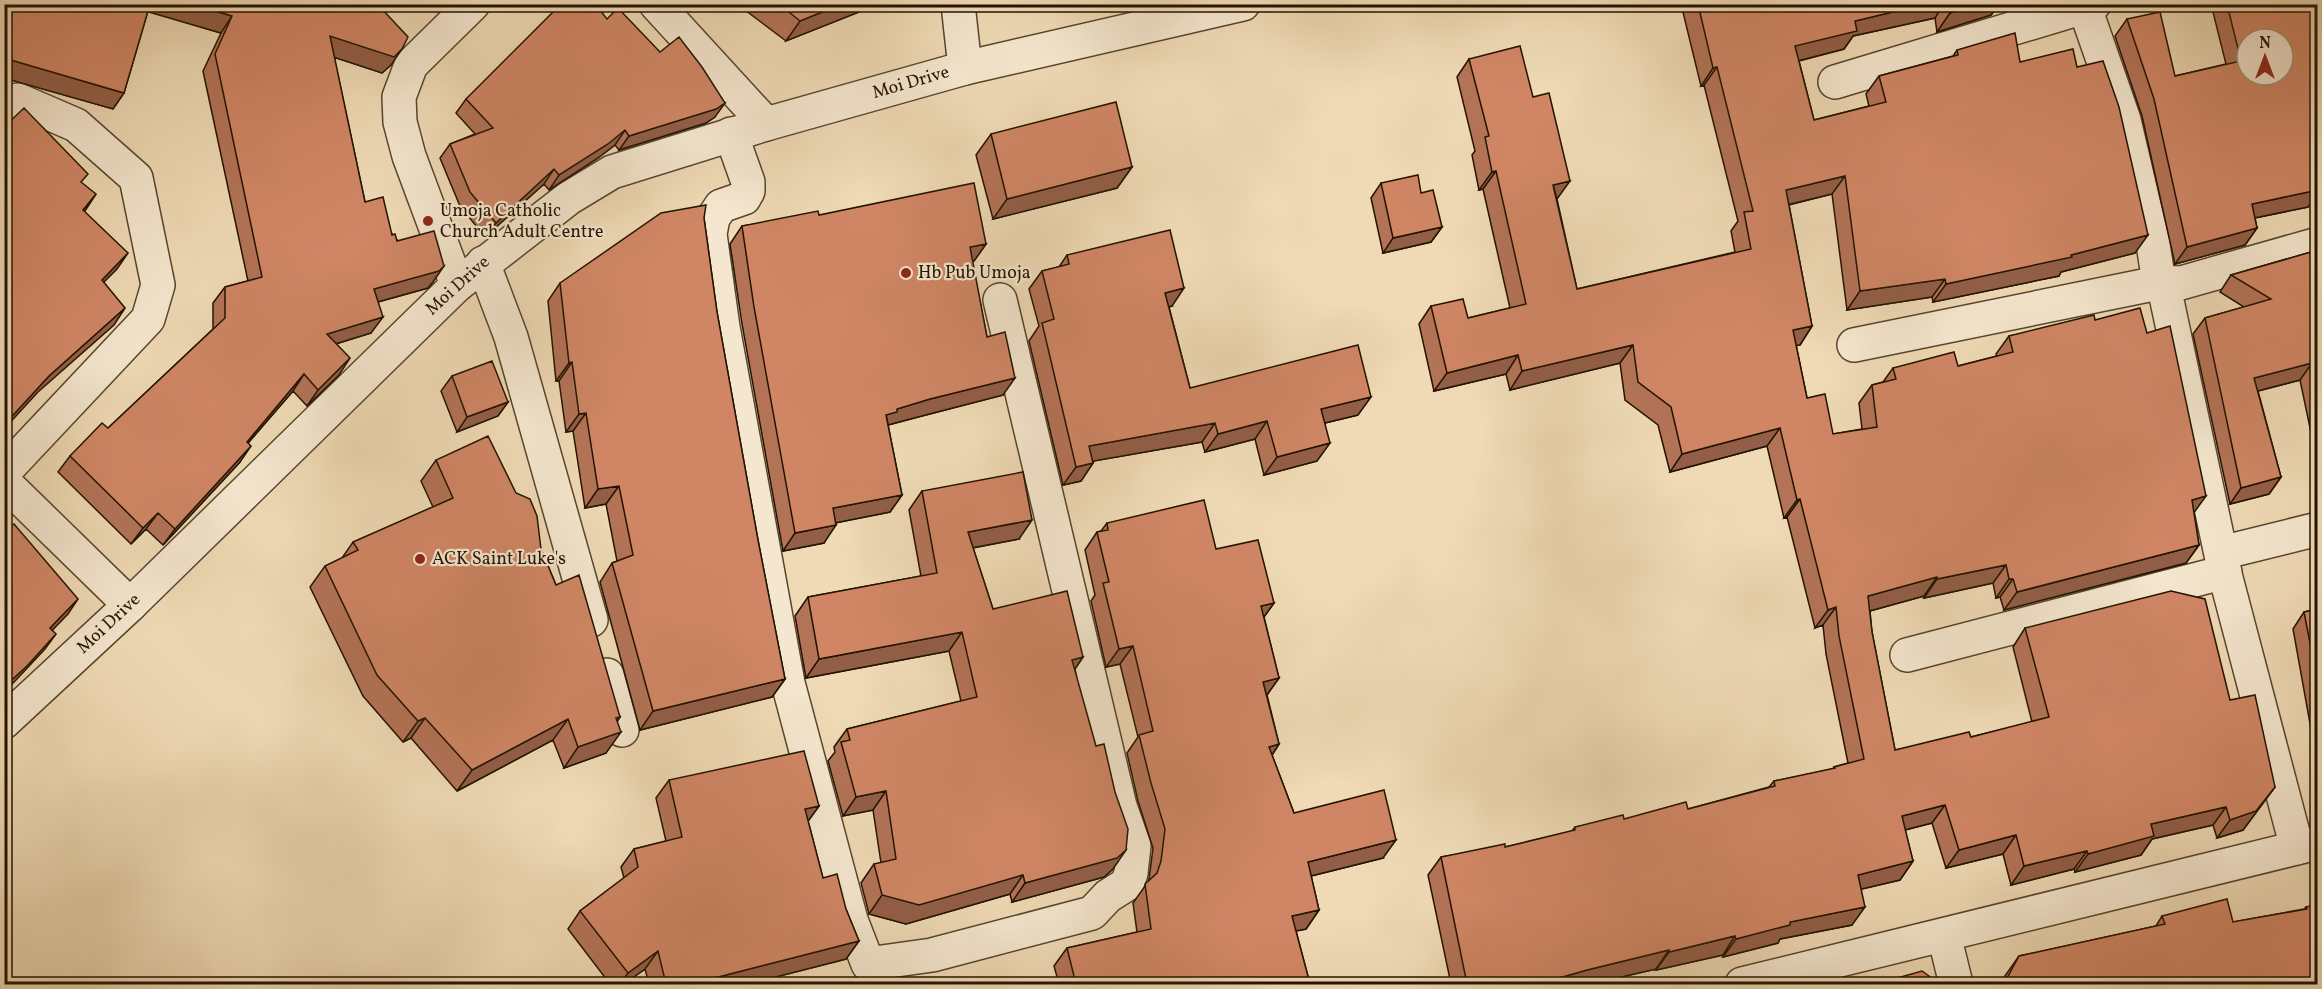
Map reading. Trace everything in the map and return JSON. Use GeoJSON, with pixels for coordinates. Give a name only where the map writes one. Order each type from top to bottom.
{"type":"FeatureCollection","features":[{"type":"Feature","properties":{"kind":"street"},"geometry":{"type":"LineString","coordinates":[[457,285],[409,156],[400,122],[399,97],[411,65],[473,4]]}},
{"type":"Feature","properties":{"kind":"street"},"geometry":{"type":"LineString","coordinates":[[656,4],[765,124]]}},
{"type":"Feature","properties":{"kind":"street"},"geometry":{"type":"LineString","coordinates":[[958,4],[965,68]]}},
{"type":"Feature","properties":{"kind":"street","name":"Moi Drive"},"geometry":{"type":"LineString","coordinates":[[4,722],[130,605],[457,285],[569,198],[612,172],[731,134],[965,68],[1235,6]]}},
{"type":"Feature","properties":{"kind":"street"},"geometry":{"type":"LineString","coordinates":[[1742,984],[2307,845],[2223,563],[2163,282],[2158,276],[2153,244],[2124,120],[2089,6],[1835,82]]}},
{"type":"Feature","properties":{"kind":"street"},"geometry":{"type":"LineString","coordinates":[[4,103],[18,100],[76,125],[136,178],[158,285],[148,319],[4,472]]}},
{"type":"Feature","properties":{"kind":"street"},"geometry":{"type":"LineString","coordinates":[[731,134],[748,182],[748,191],[744,198],[721,206],[712,218],[710,234],[723,327],[788,683],[851,920],[869,974],[932,955],[1092,914],[1108,896],[1127,884],[1131,873],[1134,846],[1120,806],[1000,300]]}},
{"type":"Feature","properties":{"kind":"street"},"geometry":{"type":"LineString","coordinates":[[1854,345],[2163,282],[2181,283],[2318,244]]}},
{"type":"Feature","properties":{"kind":"street"},"geometry":{"type":"LineString","coordinates":[[483,263],[511,337],[622,730]]}},
{"type":"Feature","properties":{"kind":"street"},"geometry":{"type":"LineString","coordinates":[[4,482],[130,605]]}},
{"type":"Feature","properties":{"kind":"street"},"geometry":{"type":"LineString","coordinates":[[1907,655],[2223,563],[2318,529]]}},
{"type":"Feature","properties":{"kind":"street"},"geometry":{"type":"LineString","coordinates":[[1944,935],[1956,984]]}},
{"type":"Feature","properties":{"kind":"building"},"geometry":{"type":"Polygon","coordinates":[[[4,4],[150,4],[124,93],[4,58],[4,4]]]}},
{"type":"Feature","properties":{"kind":"building"},"geometry":{"type":"Polygon","coordinates":[[[192,4],[385,4],[381,8],[408,37],[402,49],[394,57],[330,36],[365,202],[383,197],[392,235],[395,234],[397,241],[434,231],[444,266],[439,271],[374,289],[383,317],[327,334],[350,358],[318,390],[304,374],[247,442],[251,446],[175,529],[158,513],[143,528],[70,456],[102,423],[108,428],[225,318],[225,287],[262,277],[215,54],[232,16],[192,4]]]}},
{"type":"Feature","properties":{"kind":"building"},"geometry":{"type":"Polygon","coordinates":[[[561,4],[595,4],[607,19],[618,8],[660,52],[679,37],[725,103],[716,109],[629,136],[625,130],[608,144],[559,175],[554,169],[496,223],[470,192],[450,144],[493,128],[466,99],[561,4]]]}},
{"type":"Feature","properties":{"kind":"building"},"geometry":{"type":"Polygon","coordinates":[[[779,4],[842,4],[800,21],[779,4]]]}},
{"type":"Feature","properties":{"kind":"building"},"geometry":{"type":"Polygon","coordinates":[[[1698,4],[1926,4],[1855,21],[1857,31],[1795,46],[1814,120],[1886,102],[1879,76],[1958,55],[1957,50],[2015,33],[2020,62],[2073,49],[2077,67],[2103,61],[2119,107],[2148,235],[2071,255],[2072,257],[1946,284],[1945,279],[1860,291],[1845,176],[1786,190],[1812,326],[1793,330],[1807,398],[1825,394],[1833,434],[1877,427],[1872,385],[1896,379],[1893,368],[1954,352],[1958,366],[2013,352],[2009,336],[2094,315],[2095,320],[2140,308],[2147,333],[2170,326],[2206,496],[2192,500],[2199,545],[2017,592],[2013,579],[2009,579],[2006,565],[1937,579],[1937,577],[1868,596],[1872,632],[1895,750],[1969,732],[1971,737],[2049,717],[2025,628],[2171,591],[2205,599],[2230,700],[2255,695],[2275,787],[2256,811],[2230,820],[2226,807],[2151,824],[2154,836],[2088,854],[2087,851],[2024,866],[2016,835],[1959,850],[1945,805],[1902,816],[1913,861],[1858,875],[1865,907],[1790,922],[1790,925],[1736,939],[1735,936],[1669,952],[1669,950],[1538,984],[1467,984],[1441,857],[1505,844],[1505,847],[1575,830],[1575,827],[1623,815],[1624,819],[1686,802],[1688,809],[1775,786],[1774,781],[1835,768],[1864,759],[1839,636],[1836,607],[1828,610],[1800,499],[1797,500],[1780,428],[1682,454],[1671,407],[1638,382],[1633,345],[1522,371],[1518,355],[1447,373],[1431,306],[1463,299],[1468,318],[1526,304],[1496,171],[1492,172],[1485,137],[1489,136],[1469,59],[1520,46],[1533,97],[1549,93],[1570,181],[1553,185],[1577,289],[1751,249],[1744,212],[1753,211],[1717,67],[1713,68],[1698,4]]]}},
{"type":"Feature","properties":{"kind":"building"},"geometry":{"type":"Polygon","coordinates":[[[1948,4],[1979,4],[1950,13],[1948,4]]]}},
{"type":"Feature","properties":{"kind":"building"},"geometry":{"type":"Polygon","coordinates":[[[2227,4],[2318,4],[2318,172],[2316,172],[2318,190],[2252,204],[2257,228],[2187,247],[2154,99],[2127,19],[2160,12],[2175,76],[2235,62],[2235,87],[2295,87],[2295,27],[2235,27],[2235,37],[2227,4]]]}},
{"type":"Feature","properties":{"kind":"building"},"geometry":{"type":"Polygon","coordinates":[[[1116,102],[1132,167],[1007,199],[991,134],[1116,102]]]}},
{"type":"Feature","properties":{"kind":"building"},"geometry":{"type":"Polygon","coordinates":[[[24,108],[88,174],[81,182],[96,194],[83,210],[128,253],[102,280],[125,308],[49,376],[4,425],[4,127],[24,108]]]}},
{"type":"Feature","properties":{"kind":"building"},"geometry":{"type":"Polygon","coordinates":[[[1418,175],[1421,193],[1433,190],[1442,227],[1393,238],[1381,183],[1418,175]]]}},
{"type":"Feature","properties":{"kind":"building"},"geometry":{"type":"Polygon","coordinates":[[[974,183],[986,244],[970,247],[987,337],[1005,332],[1015,378],[930,399],[897,409],[897,412],[886,415],[902,495],[833,508],[836,525],[795,533],[754,307],[742,226],[818,211],[819,215],[974,183]]]}},
{"type":"Feature","properties":{"kind":"building"},"geometry":{"type":"Polygon","coordinates":[[[706,205],[704,218],[717,312],[785,679],[653,711],[612,563],[633,555],[619,486],[598,489],[586,413],[579,414],[572,362],[569,363],[560,283],[661,213],[706,205]]]}},
{"type":"Feature","properties":{"kind":"building"},"geometry":{"type":"Polygon","coordinates":[[[1170,230],[1184,288],[1165,293],[1190,388],[1358,345],[1371,397],[1321,409],[1330,443],[1277,457],[1267,421],[1218,434],[1215,423],[1089,446],[1093,463],[1076,467],[1042,323],[1054,319],[1042,271],[1069,264],[1067,255],[1170,230]]]}},
{"type":"Feature","properties":{"kind":"building"},"geometry":{"type":"Polygon","coordinates":[[[2318,250],[2318,392],[2312,363],[2254,378],[2281,477],[2241,488],[2205,318],[2271,299],[2231,275],[2318,250]]]}},
{"type":"Feature","properties":{"kind":"building"},"geometry":{"type":"Polygon","coordinates":[[[492,361],[508,402],[467,417],[452,376],[492,361]]]}},
{"type":"Feature","properties":{"kind":"building"},"geometry":{"type":"Polygon","coordinates":[[[488,436],[516,493],[530,499],[537,516],[541,549],[556,585],[579,575],[620,717],[616,718],[621,732],[578,747],[568,719],[472,770],[425,718],[418,721],[377,675],[325,566],[358,550],[353,542],[453,498],[436,460],[488,436]]]}},
{"type":"Feature","properties":{"kind":"building"},"geometry":{"type":"Polygon","coordinates":[[[1023,472],[1032,520],[968,532],[993,609],[1067,591],[1083,657],[1072,660],[1096,746],[1104,744],[1115,792],[1128,829],[1126,850],[1117,858],[1025,883],[1023,875],[919,905],[882,895],[874,864],[896,859],[886,791],[856,797],[841,742],[850,740],[847,729],[977,697],[962,632],[819,659],[808,597],[937,573],[922,491],[1023,472]]]}},
{"type":"Feature","properties":{"kind":"building"},"geometry":{"type":"Polygon","coordinates":[[[1204,500],[1216,549],[1258,540],[1274,603],[1261,606],[1279,678],[1263,682],[1279,744],[1269,747],[1294,813],[1384,790],[1396,840],[1308,862],[1319,910],[1292,916],[1310,984],[1076,984],[1067,948],[1151,929],[1145,884],[1157,873],[1165,829],[1139,735],[1153,731],[1133,646],[1119,649],[1103,583],[1109,582],[1097,532],[1108,530],[1107,523],[1204,500]]]}},
{"type":"Feature","properties":{"kind":"building"},"geometry":{"type":"Polygon","coordinates":[[[14,524],[78,599],[50,628],[56,634],[4,687],[4,531],[14,524]]]}},
{"type":"Feature","properties":{"kind":"building"},"geometry":{"type":"Polygon","coordinates":[[[2318,609],[2318,685],[2304,612],[2318,609]]]}},
{"type":"Feature","properties":{"kind":"building"},"geometry":{"type":"Polygon","coordinates":[[[804,751],[819,806],[805,809],[823,878],[837,874],[846,909],[859,941],[691,984],[666,984],[658,951],[628,973],[580,911],[638,867],[634,849],[682,837],[669,780],[804,751]]]}},
{"type":"Feature","properties":{"kind":"building"},"geometry":{"type":"Polygon","coordinates":[[[2227,899],[2233,922],[2307,909],[2306,907],[2318,904],[2318,984],[2004,984],[2019,956],[2165,924],[2162,916],[2227,899]]]}},
{"type":"Feature","properties":{"kind":"building"},"geometry":{"type":"Polygon","coordinates":[[[1922,971],[1940,984],[1891,984],[1890,980],[1922,971]]]}},
{"type":"Feature","properties":{"kind":"place","name":"Umoja Catholic Church Adult Centre"},"geometry":{"type":"Point","coordinates":[428,221]}},
{"type":"Feature","properties":{"kind":"place","name":"Hb Pub Umoja"},"geometry":{"type":"Point","coordinates":[906,273]}},
{"type":"Feature","properties":{"kind":"place","name":"ACK Saint Luke's"},"geometry":{"type":"Point","coordinates":[420,559]}}]}
